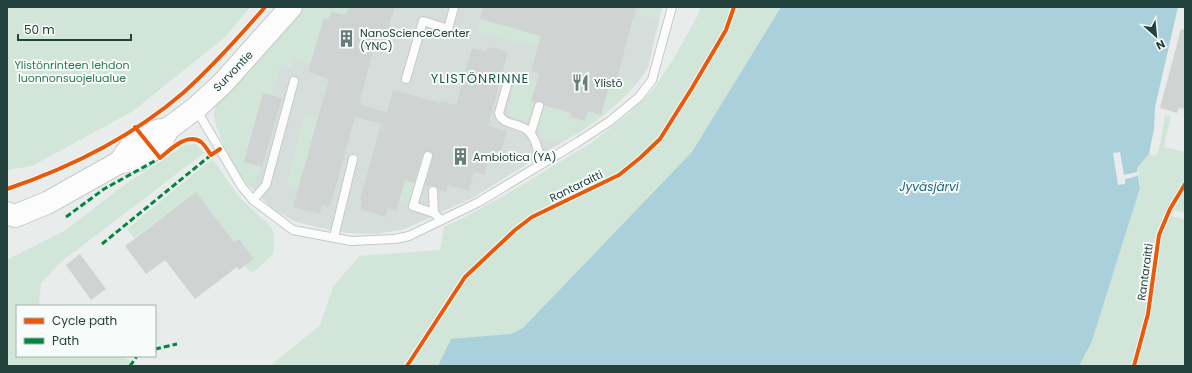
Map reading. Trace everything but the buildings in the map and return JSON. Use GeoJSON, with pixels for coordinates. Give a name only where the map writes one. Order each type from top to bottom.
{"type":"FeatureCollection","features":[{"type":"Feature","properties":{"kind":"main road","name":"Survontie"},"geometry":{"type":"LineString","coordinates":[[10,218],[47,203],[120,162],[138,160],[143,157],[160,144],[168,129],[196,108],[244,60],[291,7]]}},
{"type":"Feature","properties":{"kind":"lane"},"geometry":{"type":"LineString","coordinates":[[406,79],[423,21],[448,28],[454,7]]}},
{"type":"Feature","properties":{"kind":"lane"},"geometry":{"type":"LineString","coordinates":[[196,108],[231,170],[253,200],[293,230],[351,241],[395,239],[409,236],[479,202],[610,121],[639,97],[652,80],[672,7]]}},
{"type":"Feature","properties":{"kind":"lane"},"geometry":{"type":"LineString","coordinates":[[509,78],[499,113],[500,117],[503,120],[524,127],[531,132],[542,164]]}},
{"type":"Feature","properties":{"kind":"lane"},"geometry":{"type":"LineString","coordinates":[[253,200],[266,184],[294,81]]}},
{"type":"Feature","properties":{"kind":"lane"},"geometry":{"type":"LineString","coordinates":[[531,132],[539,106]]}},
{"type":"Feature","properties":{"kind":"lane"},"geometry":{"type":"LineString","coordinates":[[428,156],[413,206],[434,213],[441,220]]}},
{"type":"Feature","properties":{"kind":"lane"},"geometry":{"type":"LineString","coordinates":[[334,237],[353,159]]}},
{"type":"Feature","properties":{"kind":"lane"},"geometry":{"type":"LineString","coordinates":[[433,191],[434,213]]}},
{"type":"Feature","properties":{"kind":"shaded area"},"geometry":{"type":"Polygon","coordinates":[[[299,7],[662,7],[648,68],[638,82],[618,103],[596,121],[474,197],[405,229],[377,234],[347,233],[321,228],[296,222],[274,210],[244,181],[226,150],[216,125],[214,112],[299,7]]]}},
{"type":"Feature","properties":{"kind":"green space","name":"Ylistönrinteen lehdon luonnonsuojelualue"},"geometry":{"type":"Polygon","coordinates":[[[7,7],[250,7],[224,38],[133,111],[32,166],[7,170],[7,7]]]}},
{"type":"Feature","properties":{"kind":"green space"},"geometry":{"type":"Polygon","coordinates":[[[299,7],[349,7],[346,15],[331,12],[329,19],[323,18],[315,47],[316,65],[295,58],[292,67],[295,70],[280,66],[272,95],[263,93],[244,162],[262,167],[254,183],[248,184],[244,181],[221,140],[216,122],[215,107],[219,98],[299,7]]]}},
{"type":"Feature","properties":{"kind":"green space"},"geometry":{"type":"Polygon","coordinates":[[[640,7],[662,7],[659,17],[656,20],[638,14],[640,7]]]}},
{"type":"Feature","properties":{"kind":"green space"},"geometry":{"type":"Polygon","coordinates":[[[700,7],[817,7],[513,366],[270,366],[320,325],[333,287],[359,256],[440,250],[444,227],[517,188],[594,141],[629,113],[652,91],[659,81],[674,58],[699,13],[700,7]]]}},
{"type":"Feature","properties":{"kind":"green space"},"geometry":{"type":"Polygon","coordinates":[[[480,19],[541,35],[538,47],[476,31],[480,19]]]}},
{"type":"Feature","properties":{"kind":"green space"},"geometry":{"type":"Polygon","coordinates":[[[517,74],[537,80],[530,119],[527,120],[514,118],[507,112],[517,74]]]}},
{"type":"Feature","properties":{"kind":"green space"},"geometry":{"type":"Polygon","coordinates":[[[623,78],[638,82],[608,111],[594,122],[580,132],[566,139],[554,142],[545,139],[542,136],[539,123],[544,105],[571,113],[570,117],[585,121],[588,111],[601,114],[608,90],[607,81],[621,84],[623,78]]]}},
{"type":"Feature","properties":{"kind":"green space"},"geometry":{"type":"Polygon","coordinates":[[[305,113],[318,117],[298,188],[286,185],[305,113]]]}},
{"type":"Feature","properties":{"kind":"green space"},"geometry":{"type":"Polygon","coordinates":[[[1165,115],[1171,116],[1164,147],[1185,152],[1185,213],[1175,210],[1171,216],[1185,220],[1185,366],[1079,366],[1092,340],[1140,188],[1138,173],[1139,167],[1149,154],[1156,156],[1159,150],[1165,115]]]}},
{"type":"Feature","properties":{"kind":"green space"},"geometry":{"type":"Polygon","coordinates":[[[196,144],[204,153],[61,262],[41,283],[39,305],[16,305],[16,357],[124,357],[137,366],[7,366],[7,260],[66,230],[120,188],[185,145],[196,144]]]}},
{"type":"Feature","properties":{"kind":"green space"},"geometry":{"type":"Polygon","coordinates":[[[415,147],[426,150],[411,204],[400,201],[415,147]]]}},
{"type":"Feature","properties":{"kind":"green space"},"geometry":{"type":"Polygon","coordinates":[[[213,160],[240,198],[271,227],[274,234],[274,250],[271,256],[255,271],[251,272],[245,266],[254,259],[239,239],[234,242],[196,192],[134,238],[127,229],[208,162],[213,160]]]}},
{"type":"Feature","properties":{"kind":"water","name":"Jyväsjärvi"},"geometry":{"type":"Polygon","coordinates":[[[781,7],[1178,7],[1155,107],[1154,129],[1149,154],[1138,167],[1137,172],[1140,188],[1092,341],[1079,366],[438,366],[451,339],[511,334],[523,328],[692,152],[781,7]]]}},
{"type":"Feature","properties":{"kind":"pier"},"geometry":{"type":"Polygon","coordinates":[[[1120,152],[1124,175],[1137,172],[1137,176],[1125,179],[1125,184],[1118,185],[1113,153],[1120,152]]]}},
{"type":"Feature","properties":{"kind":"marked path"},"geometry":{"type":"LineString","coordinates":[[102,244],[211,155]]}},
{"type":"Feature","properties":{"kind":"marked path"},"geometry":{"type":"LineString","coordinates":[[66,217],[104,189],[160,158]]}},
{"type":"Feature","properties":{"kind":"marked path"},"geometry":{"type":"LineString","coordinates":[[156,349],[177,344]]}},
{"type":"Feature","properties":{"kind":"marked path"},"geometry":{"type":"LineString","coordinates":[[130,366],[136,357]]}},
{"type":"Feature","properties":{"kind":"cycle path"},"geometry":{"type":"LineString","coordinates":[[7,189],[77,161],[122,137],[164,109],[194,83],[226,51],[265,7]]}},
{"type":"Feature","properties":{"kind":"cycle path","name":"Rantaraitti"},"geometry":{"type":"LineString","coordinates":[[407,366],[465,277],[515,230],[532,217],[619,175],[660,139],[726,30],[734,7]]}},
{"type":"Feature","properties":{"kind":"cycle path"},"geometry":{"type":"LineString","coordinates":[[135,127],[160,158],[179,143],[190,139],[196,139],[201,142],[211,155],[220,149]]}},
{"type":"Feature","properties":{"kind":"cycle path","name":"Rantaraitti"},"geometry":{"type":"LineString","coordinates":[[1134,366],[1148,314],[1159,235],[1170,209],[1185,184]]}},
{"type":"Feature","properties":{"kind":"place","name":"NanoScienceCenter (YNC)"},"geometry":{"type":"Point","coordinates":[347,39]}},
{"type":"Feature","properties":{"kind":"place","name":"Ylistö"},"geometry":{"type":"Point","coordinates":[581,83]}},
{"type":"Feature","properties":{"kind":"place","name":"Ambiotica (YA)"},"geometry":{"type":"Point","coordinates":[460,157]}},
{"type":"Feature","properties":{"kind":"district","name":"YLISTÖNRINNE"},"geometry":{"type":"Point","coordinates":[480,78]}}]}
